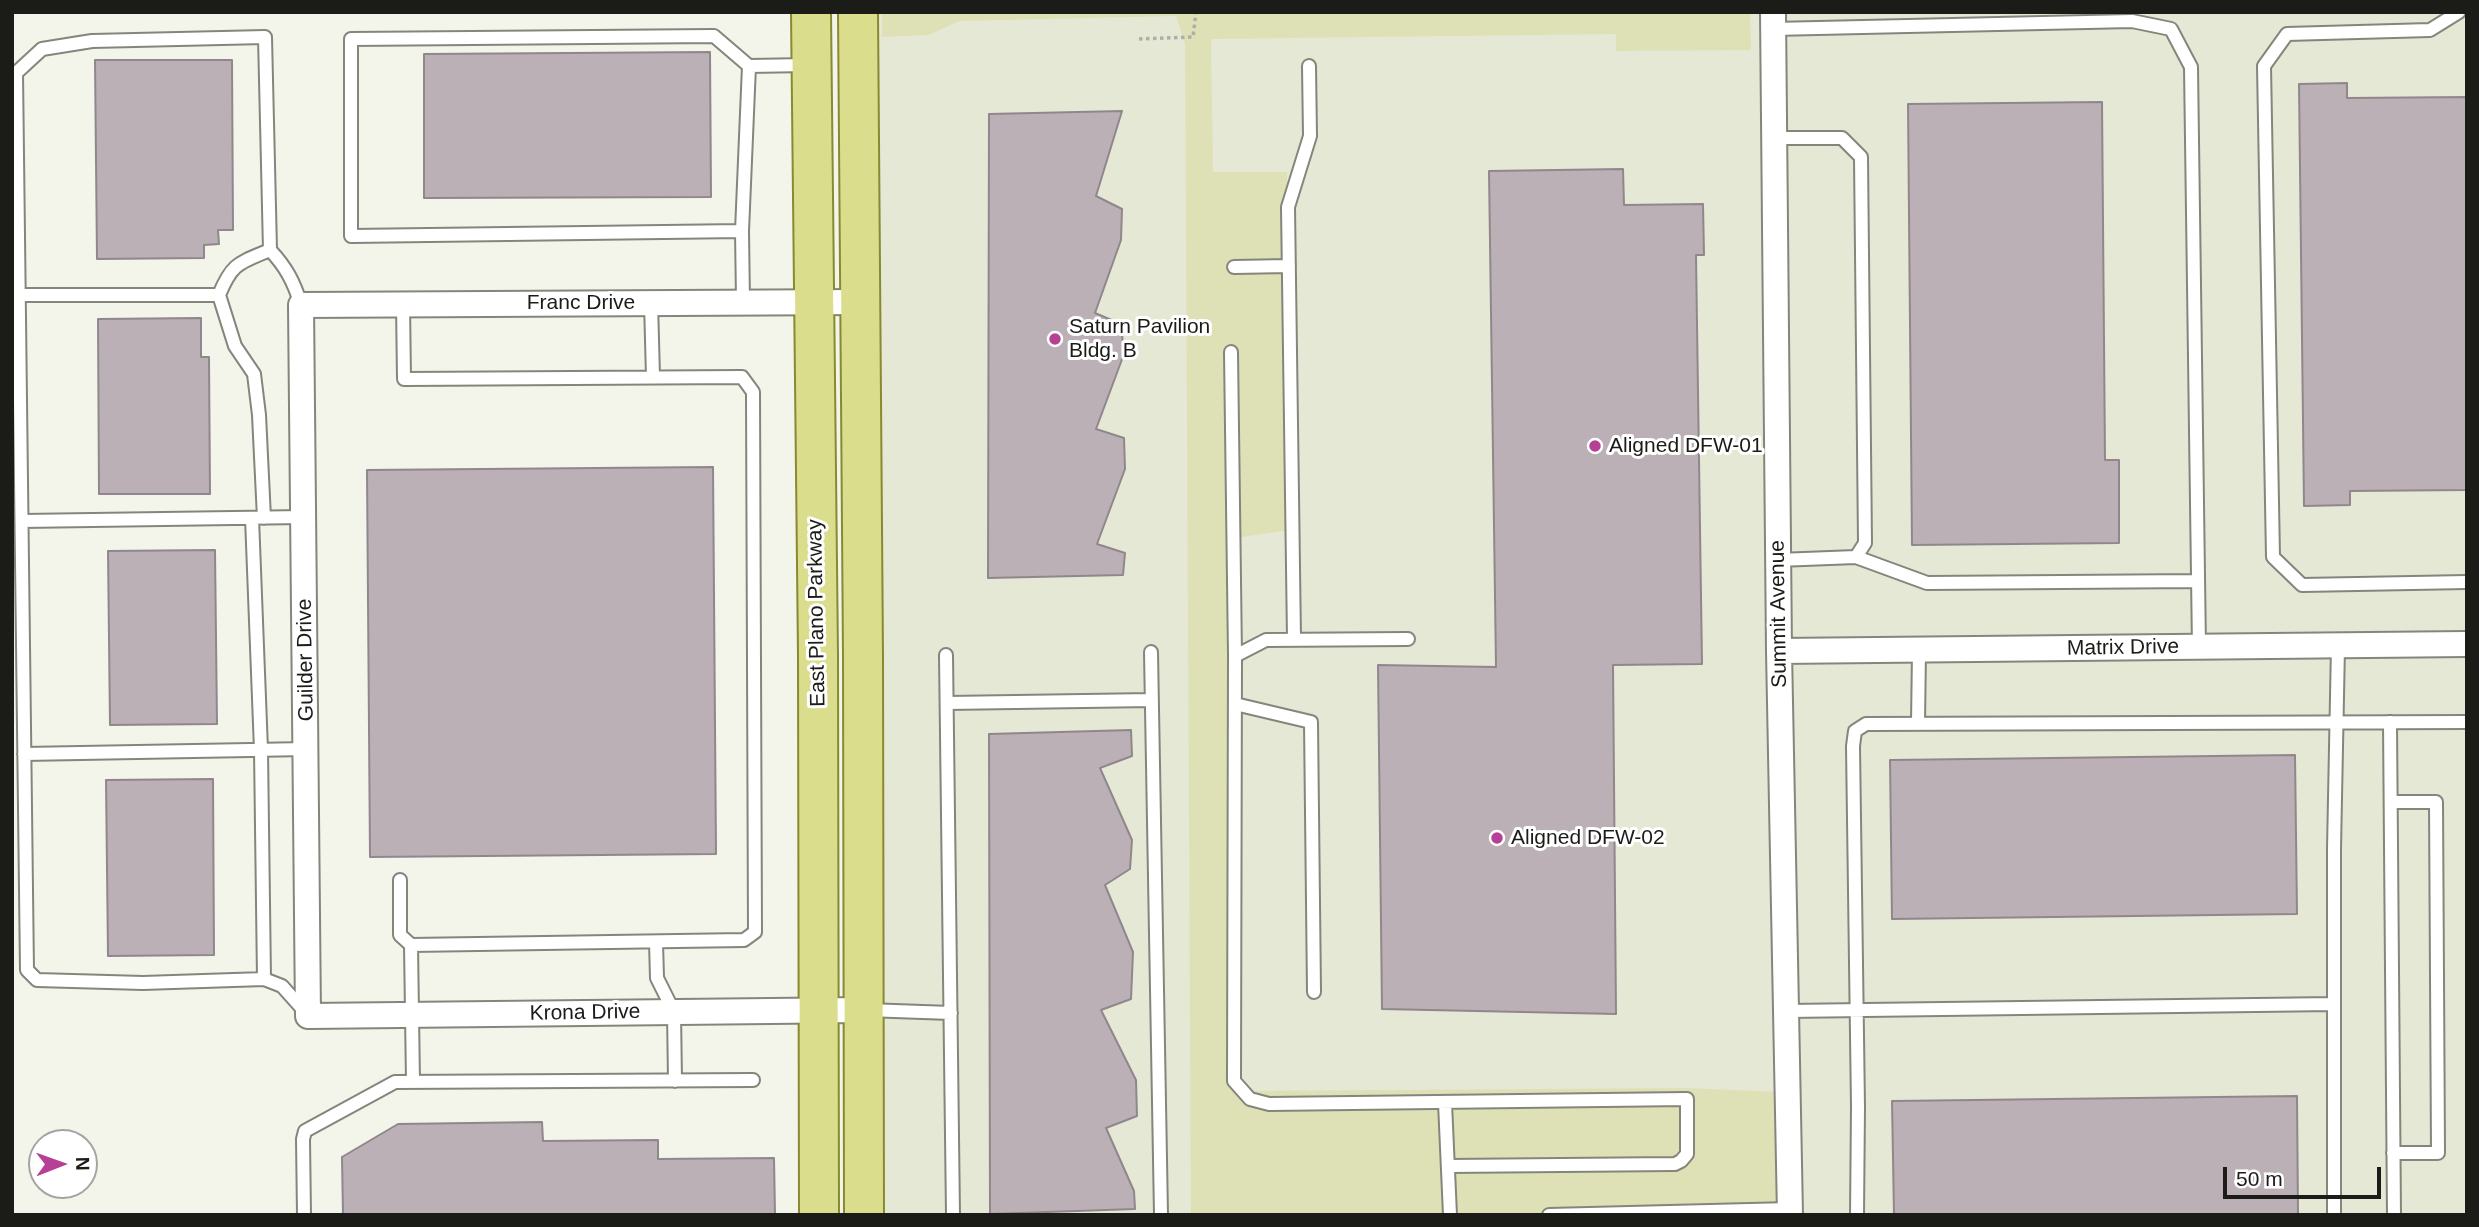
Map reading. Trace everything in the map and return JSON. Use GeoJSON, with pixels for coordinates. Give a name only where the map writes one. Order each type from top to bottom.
{"type":"FeatureCollection","features":[{"type":"Feature","properties":{"kind":"main road","name":"East Plano Parkway"},"geometry":{"type":"LineString","coordinates":[[811,12],[818,656],[819,1215]]}},
{"type":"Feature","properties":{"kind":"main road"},"geometry":{"type":"LineString","coordinates":[[858,12],[864,1215]]}},
{"type":"Feature","properties":{"kind":"main road"},"geometry":{"type":"LineString","coordinates":[[818,656],[863,656]]}},
{"type":"Feature","properties":{"kind":"street","name":"Summit Avenue"},"geometry":{"type":"LineString","coordinates":[[1773,20],[1779,652],[1790,1212]]}},
{"type":"Feature","properties":{"kind":"street","name":"Franc Drive"},"geometry":{"type":"LineString","coordinates":[[301,305],[861,302]]}},
{"type":"Feature","properties":{"kind":"street","name":"Guilder Drive"},"geometry":{"type":"LineString","coordinates":[[301,305],[308,1016]]}},
{"type":"Feature","properties":{"kind":"street","name":"Matrix Drive"},"geometry":{"type":"LineString","coordinates":[[1779,652],[2467,644]]}},
{"type":"Feature","properties":{"kind":"street","name":"Krona Drive"},"geometry":{"type":"LineString","coordinates":[[308,1016],[863,1010]]}},
{"type":"Feature","properties":{"kind":"lane"},"geometry":{"type":"LineString","coordinates":[[2459,12],[2430,30],[2287,34],[2264,66],[2264,80],[2273,557],[2302,586],[2467,582]]}},
{"type":"Feature","properties":{"kind":"lane"},"geometry":{"type":"LineString","coordinates":[[1773,20],[2132,21],[2171,29],[2191,67],[2199,648]]}},
{"type":"Feature","properties":{"kind":"lane"},"geometry":{"type":"LineString","coordinates":[[742,231],[351,236],[351,39],[714,36],[749,66],[811,65]]}},
{"type":"Feature","properties":{"kind":"lane"},"geometry":{"type":"LineString","coordinates":[[301,305],[294,281],[270,250],[265,37],[92,41],[42,49],[16,73],[27,970],[37,980],[143,983],[264,979],[282,986],[308,1016]]}},
{"type":"Feature","properties":{"kind":"lane"},"geometry":{"type":"LineString","coordinates":[[743,302],[742,231],[749,66]]}},
{"type":"Feature","properties":{"kind":"lane"},"geometry":{"type":"LineString","coordinates":[[1294,639],[1288,207],[1310,136],[1309,66]]}},
{"type":"Feature","properties":{"kind":"lane"},"geometry":{"type":"LineString","coordinates":[[1774,138],[1842,138],[1861,157],[1865,543],[1856,557]]}},
{"type":"Feature","properties":{"kind":"lane"},"geometry":{"type":"LineString","coordinates":[[264,979],[259,415],[254,374],[235,346],[219,295],[228,274],[242,262],[270,250]]}},
{"type":"Feature","properties":{"kind":"lane"},"geometry":{"type":"LineString","coordinates":[[1234,267],[1289,267]]}},
{"type":"Feature","properties":{"kind":"lane"},"geometry":{"type":"LineString","coordinates":[[19,295],[219,295]]}},
{"type":"Feature","properties":{"kind":"lane"},"geometry":{"type":"LineString","coordinates":[[651,302],[653,377]]}},
{"type":"Feature","properties":{"kind":"lane"},"geometry":{"type":"LineString","coordinates":[[400,880],[400,935],[411,945],[744,940],[755,932],[753,392],[742,377],[404,379],[403,304]]}},
{"type":"Feature","properties":{"kind":"lane"},"geometry":{"type":"LineString","coordinates":[[1231,352],[1235,656],[1234,1081],[1250,1099],[1269,1104],[1687,1099],[1688,1154],[1675,1164],[1448,1166]]}},
{"type":"Feature","properties":{"kind":"lane"},"geometry":{"type":"LineString","coordinates":[[22,521],[304,517]]}},
{"type":"Feature","properties":{"kind":"lane"},"geometry":{"type":"LineString","coordinates":[[1778,560],[1856,557],[1927,583],[2199,581]]}},
{"type":"Feature","properties":{"kind":"lane"},"geometry":{"type":"LineString","coordinates":[[1235,656],[1266,640],[1408,639]]}},
{"type":"Feature","properties":{"kind":"lane"},"geometry":{"type":"LineString","coordinates":[[2334,1215],[2338,646]]}},
{"type":"Feature","properties":{"kind":"lane"},"geometry":{"type":"LineString","coordinates":[[1918,724],[1919,650]]}},
{"type":"Feature","properties":{"kind":"lane"},"geometry":{"type":"LineString","coordinates":[[1151,652],[1161,1215]]}},
{"type":"Feature","properties":{"kind":"lane"},"geometry":{"type":"LineString","coordinates":[[946,655],[953,1215]]}},
{"type":"Feature","properties":{"kind":"lane"},"geometry":{"type":"LineString","coordinates":[[947,703],[1152,699]]}},
{"type":"Feature","properties":{"kind":"lane"},"geometry":{"type":"LineString","coordinates":[[1235,704],[1311,722],[1314,992]]}},
{"type":"Feature","properties":{"kind":"lane"},"geometry":{"type":"LineString","coordinates":[[2390,722],[2394,1215]]}},
{"type":"Feature","properties":{"kind":"lane"},"geometry":{"type":"LineString","coordinates":[[1857,1215],[1855,732],[1866,724],[2467,722]]}},
{"type":"Feature","properties":{"kind":"lane"},"geometry":{"type":"LineString","coordinates":[[24,754],[307,749]]}},
{"type":"Feature","properties":{"kind":"lane"},"geometry":{"type":"LineString","coordinates":[[2391,802],[2435,802],[2438,1153],[2393,1153]]}},
{"type":"Feature","properties":{"kind":"lane"},"geometry":{"type":"LineString","coordinates":[[656,942],[656,978],[674,1012],[675,1080]]}},
{"type":"Feature","properties":{"kind":"lane"},"geometry":{"type":"LineString","coordinates":[[411,945],[413,1082]]}},
{"type":"Feature","properties":{"kind":"lane"},"geometry":{"type":"LineString","coordinates":[[1787,1011],[2334,1004]]}},
{"type":"Feature","properties":{"kind":"lane"},"geometry":{"type":"LineString","coordinates":[[863,1010],[951,1013]]}},
{"type":"Feature","properties":{"kind":"lane"},"geometry":{"type":"LineString","coordinates":[[304,1215],[305,1131],[395,1082],[753,1080]]}},
{"type":"Feature","properties":{"kind":"lane"},"geometry":{"type":"LineString","coordinates":[[1445,1103],[1450,1215]]}},
{"type":"Feature","properties":{"kind":"lane"},"geometry":{"type":"LineString","coordinates":[[1549,1215],[1790,1212]]}},
{"type":"Feature","properties":{"kind":"path"},"geometry":{"type":"LineString","coordinates":[[1139,39],[1193,37],[1196,12]]}},
{"type":"Feature","properties":{"kind":"shaded area"},"geometry":{"type":"Polygon","coordinates":[[[875,12],[2467,12],[2467,1215],[885,1215],[875,12]]]}},
{"type":"Feature","properties":{"kind":"green space"},"geometry":{"type":"Polygon","coordinates":[[[882,12],[1750,12],[1751,50],[1616,51],[1616,34],[1211,39],[1213,172],[1287,172],[1290,530],[1235,538],[1228,765],[1235,1091],[1687,1088],[1782,1092],[1782,1215],[1191,1215],[1185,44],[1176,16],[959,21],[929,35],[882,37],[882,12]]]}},
{"type":"Feature","properties":{"kind":"building"},"geometry":{"type":"Polygon","coordinates":[[[710,52],[711,197],[424,198],[424,54],[710,52]]]}},
{"type":"Feature","properties":{"kind":"building"},"geometry":{"type":"Polygon","coordinates":[[[95,60],[232,60],[233,230],[218,230],[219,244],[204,245],[204,258],[97,259],[95,60]]]}},
{"type":"Feature","properties":{"kind":"building"},"geometry":{"type":"Polygon","coordinates":[[[2347,83],[2347,98],[2467,97],[2467,490],[2350,491],[2350,505],[2304,506],[2299,84],[2347,83]]]}},
{"type":"Feature","properties":{"kind":"building"},"geometry":{"type":"Polygon","coordinates":[[[2102,102],[2105,460],[2119,460],[2119,543],[1912,545],[1908,104],[2102,102]]]}},
{"type":"Feature","properties":{"kind":"building","name":"Saturn Pavilion Bldg. B"},"geometry":{"type":"Polygon","coordinates":[[[1122,111],[1096,196],[1122,209],[1121,240],[1095,313],[1121,324],[1124,354],[1096,429],[1124,438],[1125,469],[1097,544],[1125,553],[1123,575],[988,578],[989,114],[1122,111]]]}},
{"type":"Feature","properties":{"kind":"building"},"geometry":{"type":"Polygon","coordinates":[[[1623,169],[1624,205],[1703,204],[1704,255],[1696,255],[1702,664],[1613,665],[1616,1014],[1382,1009],[1378,665],[1496,667],[1489,171],[1623,169]]]}},
{"type":"Feature","properties":{"kind":"building"},"geometry":{"type":"Polygon","coordinates":[[[201,318],[201,357],[209,357],[210,494],[99,494],[98,319],[201,318]]]}},
{"type":"Feature","properties":{"kind":"building"},"geometry":{"type":"Polygon","coordinates":[[[713,467],[716,854],[370,857],[367,470],[713,467]]]}},
{"type":"Feature","properties":{"kind":"building"},"geometry":{"type":"Polygon","coordinates":[[[215,550],[217,724],[110,725],[108,551],[215,550]]]}},
{"type":"Feature","properties":{"kind":"building"},"geometry":{"type":"Polygon","coordinates":[[[1131,730],[1132,756],[1100,768],[1132,840],[1130,869],[1105,885],[1133,952],[1131,999],[1101,1010],[1136,1080],[1137,1116],[1106,1128],[1134,1191],[1135,1209],[990,1214],[989,734],[1131,730]]]}},
{"type":"Feature","properties":{"kind":"building"},"geometry":{"type":"Polygon","coordinates":[[[2295,755],[2297,914],[1892,919],[1890,760],[2295,755]]]}},
{"type":"Feature","properties":{"kind":"building"},"geometry":{"type":"Polygon","coordinates":[[[213,779],[214,955],[108,956],[106,780],[213,779]]]}},
{"type":"Feature","properties":{"kind":"building"},"geometry":{"type":"Polygon","coordinates":[[[2297,1096],[2298,1215],[1894,1215],[1892,1101],[2297,1096]]]}},
{"type":"Feature","properties":{"kind":"building"},"geometry":{"type":"Polygon","coordinates":[[[542,1122],[543,1141],[658,1140],[658,1159],[774,1158],[775,1215],[343,1215],[342,1157],[398,1124],[542,1122]]]}},
{"type":"Feature","properties":{"kind":"place","name":"Saturn Pavilion Bldg. B"},"geometry":{"type":"Point","coordinates":[1055,339]}},
{"type":"Feature","properties":{"kind":"place","name":"Aligned DFW-01"},"geometry":{"type":"Point","coordinates":[1595,446]}},
{"type":"Feature","properties":{"kind":"place","name":"Aligned DFW-02"},"geometry":{"type":"Point","coordinates":[1497,838]}}]}
